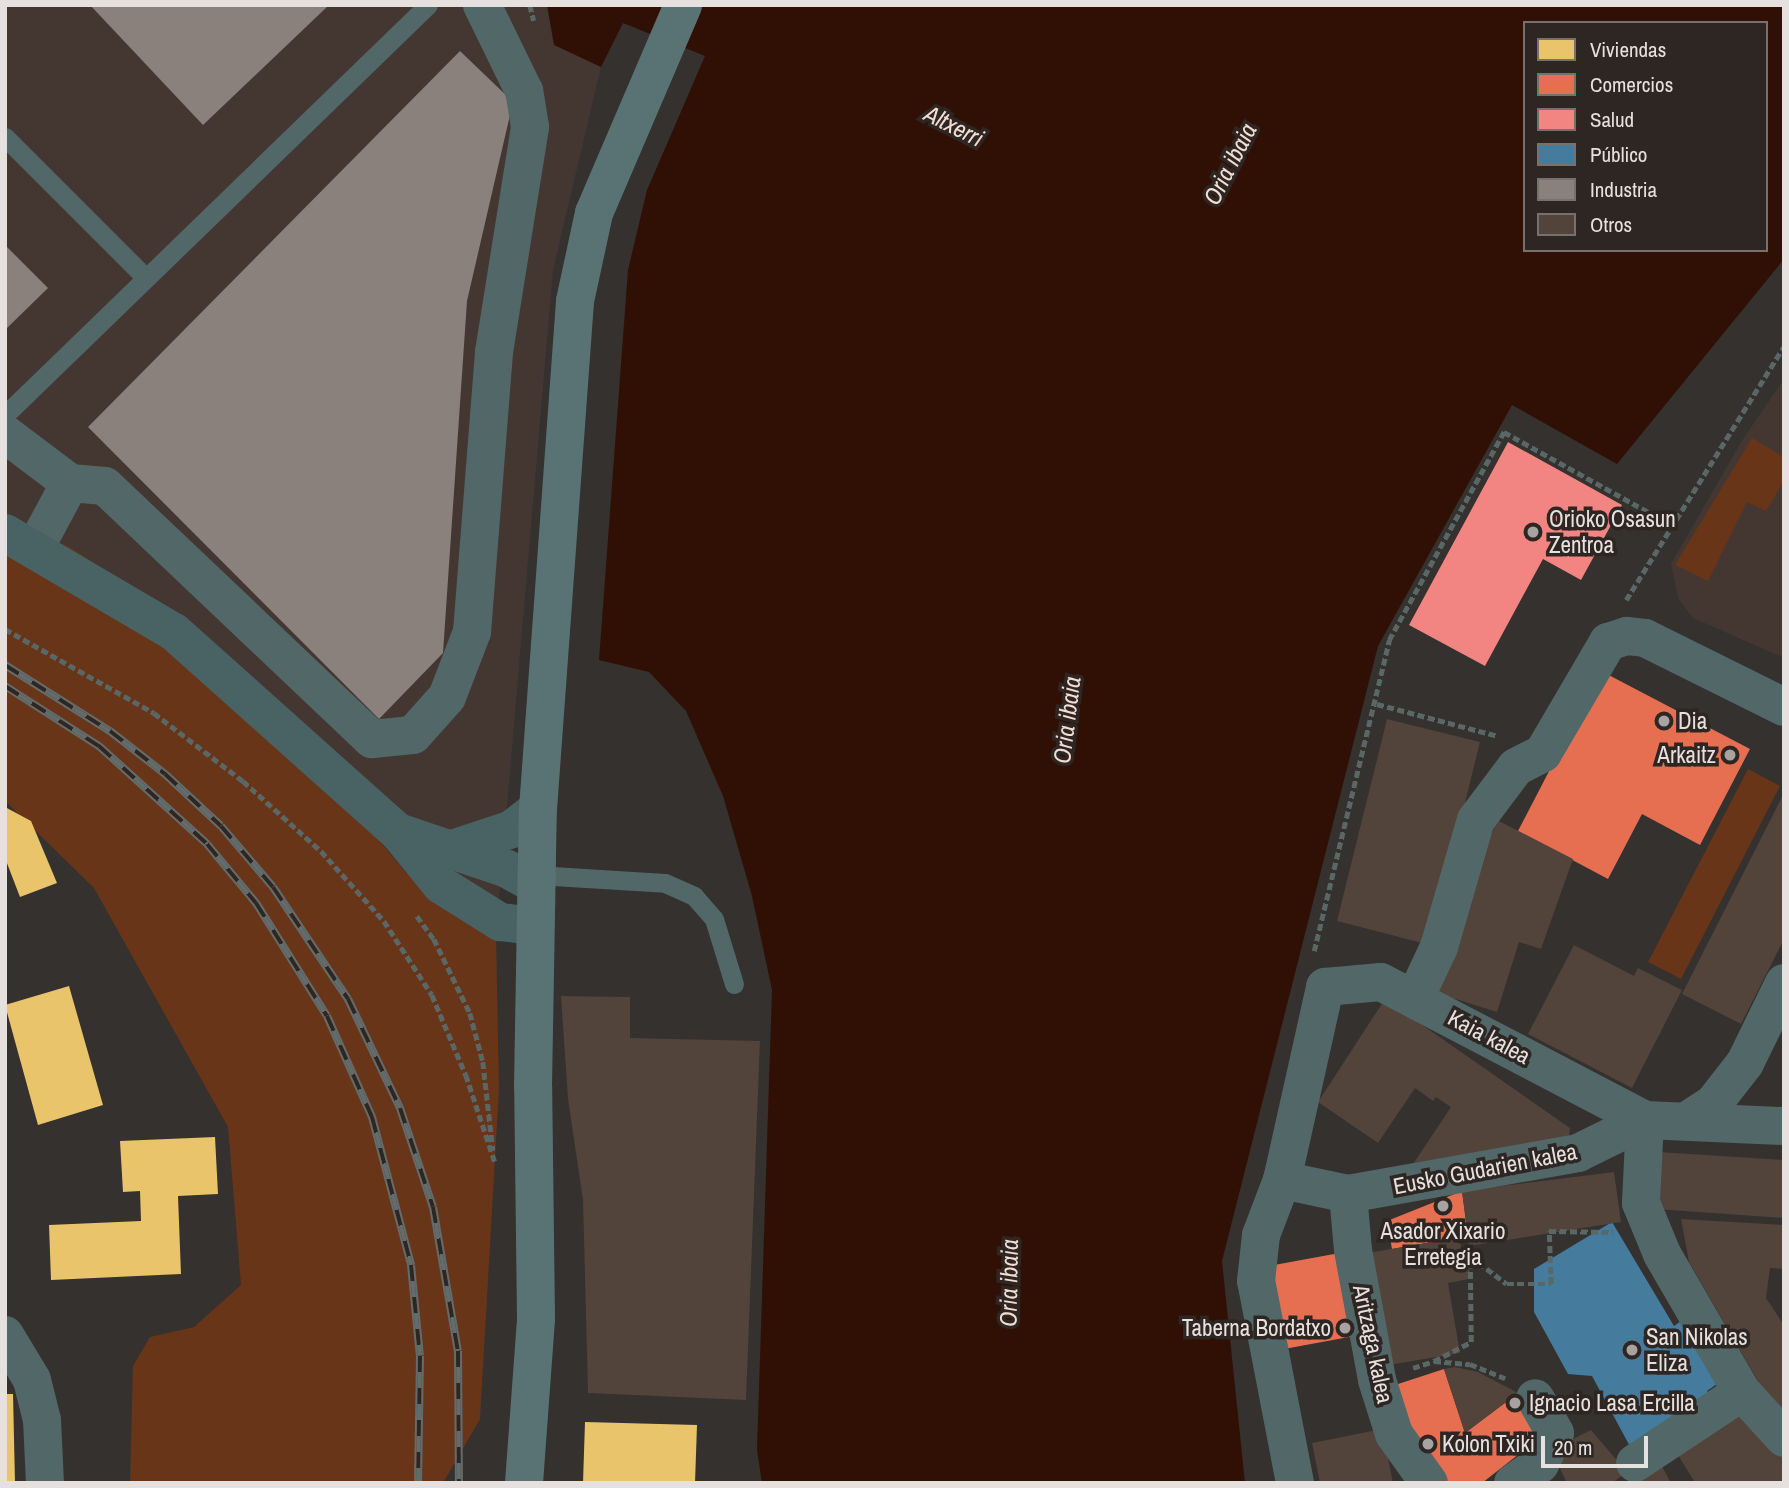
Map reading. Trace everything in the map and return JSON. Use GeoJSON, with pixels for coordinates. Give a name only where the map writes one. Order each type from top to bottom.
{"type":"FeatureCollection","features":[{"type":"Feature","properties":{"kind":"highway"},"geometry":{"type":"LineString","coordinates":[[524,1483],[536,1319],[534,926],[538,809],[575,301],[594,213],[683,5]]}},
{"type":"Feature","properties":{"kind":"street"},"geometry":{"type":"LineString","coordinates":[[5,434],[70,483],[105,486],[372,739],[413,735],[447,697],[472,632],[494,352],[530,127],[524,91],[482,5]]}},
{"type":"Feature","properties":{"kind":"street"},"geometry":{"type":"LineString","coordinates":[[70,483],[20,541],[174,632],[398,832],[441,885],[500,922],[534,926]]}},
{"type":"Feature","properties":{"kind":"street"},"geometry":{"type":"LineString","coordinates":[[1415,998],[1438,947],[1476,820],[1516,766],[1543,753],[1608,642],[1627,636],[1666,648],[1784,707]]}},
{"type":"Feature","properties":{"kind":"street"},"geometry":{"type":"LineString","coordinates":[[449,850],[512,829],[538,809]]}},
{"type":"Feature","properties":{"kind":"street"},"geometry":{"type":"LineString","coordinates":[[398,832],[536,880]]}},
{"type":"Feature","properties":{"kind":"street"},"geometry":{"type":"LineString","coordinates":[[1295,1483],[1256,1281],[1261,1235],[1282,1180],[1319,972]]}},
{"type":"Feature","properties":{"kind":"street","name":"Kaia kalea"},"geometry":{"type":"LineString","coordinates":[[1319,972],[1381,982],[1645,1120]]}},
{"type":"Feature","properties":{"kind":"street"},"geometry":{"type":"LineString","coordinates":[[1688,1120],[1713,1104],[1745,1063],[1784,983]]}},
{"type":"Feature","properties":{"kind":"street"},"geometry":{"type":"LineString","coordinates":[[1745,1063],[1751,1086],[1767,1112],[1784,1125]]}},
{"type":"Feature","properties":{"kind":"street"},"geometry":{"type":"LineString","coordinates":[[1645,1120],[1641,1203],[1653,1232],[1742,1392],[1784,1438]]}},
{"type":"Feature","properties":{"kind":"street","name":"Eusko Gudarien kalea"},"geometry":{"type":"LineString","coordinates":[[1348,1194],[1578,1153],[1645,1120],[1784,1125]]}},
{"type":"Feature","properties":{"kind":"street"},"geometry":{"type":"LineString","coordinates":[[1282,1180],[1348,1194]]}},
{"type":"Feature","properties":{"kind":"street","name":"Aritzaga kalea"},"geometry":{"type":"LineString","coordinates":[[1348,1194],[1353,1250],[1377,1380],[1394,1434],[1429,1483]]}},
{"type":"Feature","properties":{"kind":"street"},"geometry":{"type":"LineString","coordinates":[[5,1335],[32,1380],[42,1420],[45,1483]]}},
{"type":"Feature","properties":{"kind":"street"},"geometry":{"type":"LineString","coordinates":[[1635,1463],[1742,1392]]}},
{"type":"Feature","properties":{"kind":"street"},"geometry":{"type":"LineString","coordinates":[[1513,1483],[1540,1464],[1555,1433],[1535,1398]]}},
{"type":"Feature","properties":{"kind":"lane"},"geometry":{"type":"LineString","coordinates":[[5,415],[428,5]]}},
{"type":"Feature","properties":{"kind":"lane"},"geometry":{"type":"LineString","coordinates":[[5,137],[146,278]]}},
{"type":"Feature","properties":{"kind":"lane"},"geometry":{"type":"LineString","coordinates":[[536,880],[665,883],[694,895],[714,919],[734,984]]}},
{"type":"Feature","properties":{"kind":"path"},"geometry":{"type":"LineString","coordinates":[[1627,636],[1626,596],[1784,346]]}},
{"type":"Feature","properties":{"kind":"path"},"geometry":{"type":"LineString","coordinates":[[1319,972],[1389,640],[1504,432],[1670,524]]}},
{"type":"Feature","properties":{"kind":"path"},"geometry":{"type":"LineString","coordinates":[[5,629],[154,713],[243,782],[321,851],[384,921],[432,995],[466,1075],[495,1162]]}},
{"type":"Feature","properties":{"kind":"path"},"geometry":{"type":"LineString","coordinates":[[1377,704],[1497,735],[1516,766]]}},
{"type":"Feature","properties":{"kind":"path"},"geometry":{"type":"LineString","coordinates":[[411,908],[434,939],[470,1013],[483,1062],[496,1175]]}},
{"type":"Feature","properties":{"kind":"path"},"geometry":{"type":"LineString","coordinates":[[1377,1380],[1434,1361],[1471,1342],[1470,1256],[1507,1284],[1551,1284],[1549,1231],[1653,1232]]}},
{"type":"Feature","properties":{"kind":"path"},"geometry":{"type":"LineString","coordinates":[[1434,1361],[1470,1364],[1510,1380],[1535,1398]]}},
{"type":"Feature","properties":{"kind":"shaded area"},"geometry":{"type":"Polygon","coordinates":[[[5,5],[547,5],[553,40],[601,67],[553,270],[496,934],[443,903],[406,873],[219,648],[5,517],[5,5]]]}},
{"type":"Feature","properties":{"kind":"shaded area"},"geometry":{"type":"Polygon","coordinates":[[[1784,379],[1784,658],[1693,618],[1678,598],[1671,564],[1743,439],[1784,379]]]}},
{"type":"Feature","properties":{"kind":"shaded area"},"geometry":{"type":"Polygon","coordinates":[[[1752,438],[1784,457],[1784,481],[1766,511],[1747,502],[1708,581],[1675,565],[1752,438]]]}},
{"type":"Feature","properties":{"kind":"shaded area"},"geometry":{"type":"Polygon","coordinates":[[[5,517],[73,549],[219,648],[406,873],[443,903],[496,934],[499,1089],[480,1419],[443,1483],[130,1483],[133,1366],[150,1337],[194,1327],[241,1285],[228,1127],[94,888],[5,801],[5,517]]]}},
{"type":"Feature","properties":{"kind":"shaded area"},"geometry":{"type":"Polygon","coordinates":[[[1748,769],[1780,786],[1681,979],[1648,962],[1748,769]]]}},
{"type":"Feature","properties":{"kind":"water"},"geometry":{"type":"Polygon","coordinates":[[[547,5],[1784,5],[1784,259],[1617,464],[1512,405],[1378,646],[1222,1261],[1245,1483],[762,1483],[757,1450],[772,990],[752,896],[723,796],[686,711],[649,672],[599,660],[628,270],[647,190],[705,56],[623,23],[601,67],[554,45],[547,5]]]}},
{"type":"Feature","properties":{"kind":"building: Viviendas"},"geometry":{"type":"Polygon","coordinates":[[[5,807],[31,821],[57,883],[20,897],[5,858],[5,807]]]}},
{"type":"Feature","properties":{"kind":"building: Viviendas"},"geometry":{"type":"Polygon","coordinates":[[[69,986],[103,1105],[38,1125],[5,1005],[69,986]]]}},
{"type":"Feature","properties":{"kind":"building: Viviendas"},"geometry":{"type":"Polygon","coordinates":[[[215,1137],[218,1194],[178,1196],[181,1274],[51,1280],[49,1225],[141,1221],[140,1191],[123,1192],[120,1141],[215,1137]]]}},
{"type":"Feature","properties":{"kind":"building: Viviendas"},"geometry":{"type":"Polygon","coordinates":[[[5,1394],[13,1394],[15,1483],[5,1483],[5,1394]]]}},
{"type":"Feature","properties":{"kind":"building: Viviendas"},"geometry":{"type":"Polygon","coordinates":[[[585,1422],[697,1425],[695,1483],[583,1483],[585,1422]]]}},
{"type":"Feature","properties":{"kind":"building: Comercios"},"geometry":{"type":"Polygon","coordinates":[[[1601,671],[1750,749],[1700,845],[1642,814],[1608,879],[1518,831],[1601,671]]]}},
{"type":"Feature","properties":{"kind":"building: Comercios"},"geometry":{"type":"Polygon","coordinates":[[[1462,1191],[1468,1236],[1392,1249],[1387,1221],[1462,1191]]]}},
{"type":"Feature","properties":{"kind":"building: Comercios"},"geometry":{"type":"Polygon","coordinates":[[[1345,1252],[1360,1335],[1284,1349],[1269,1266],[1345,1252]]]}},
{"type":"Feature","properties":{"kind":"building: Comercios"},"geometry":{"type":"Polygon","coordinates":[[[1444,1369],[1465,1433],[1518,1393],[1542,1436],[1482,1483],[1445,1483],[1428,1462],[1392,1386],[1444,1369]]]}},
{"type":"Feature","properties":{"kind":"building: Salud","name":"Orioko Osasun Zentroa"},"geometry":{"type":"Polygon","coordinates":[[[1508,442],[1622,505],[1581,580],[1543,559],[1485,666],[1409,625],[1508,442]]]}},
{"type":"Feature","properties":{"kind":"building: Público","name":"San Nikolas Eliza"},"geometry":{"type":"Polygon","coordinates":[[[1612,1222],[1674,1326],[1691,1314],[1724,1379],[1707,1391],[1714,1402],[1633,1452],[1592,1376],[1568,1374],[1534,1312],[1534,1269],[1612,1222]]]}},
{"type":"Feature","properties":{"kind":"building: Industria"},"geometry":{"type":"Polygon","coordinates":[[[90,5],[329,5],[203,125],[90,5]]]}},
{"type":"Feature","properties":{"kind":"building: Industria"},"geometry":{"type":"Polygon","coordinates":[[[460,51],[513,102],[467,301],[443,653],[379,719],[88,427],[460,51]]]}},
{"type":"Feature","properties":{"kind":"building: Industria"},"geometry":{"type":"Polygon","coordinates":[[[5,245],[48,288],[5,330],[5,245]]]}},
{"type":"Feature","properties":{"kind":"building: Otros"},"geometry":{"type":"Polygon","coordinates":[[[1387,719],[1480,742],[1430,945],[1337,921],[1387,719]]]}},
{"type":"Feature","properties":{"kind":"building: Otros"},"geometry":{"type":"Polygon","coordinates":[[[1784,793],[1784,939],[1741,1024],[1682,994],[1784,793]]]}},
{"type":"Feature","properties":{"kind":"building: Otros"},"geometry":{"type":"Polygon","coordinates":[[[1497,820],[1573,859],[1541,949],[1519,942],[1497,1012],[1430,991],[1497,820]]]}},
{"type":"Feature","properties":{"kind":"building: Otros"},"geometry":{"type":"Polygon","coordinates":[[[1574,945],[1634,976],[1638,968],[1682,990],[1632,1088],[1528,1034],[1574,945]]]}},
{"type":"Feature","properties":{"kind":"building: Otros"},"geometry":{"type":"Polygon","coordinates":[[[561,996],[630,997],[630,1038],[760,1041],[746,1400],[588,1393],[583,1200],[568,1099],[561,996]]]}},
{"type":"Feature","properties":{"kind":"building: Otros"},"geometry":{"type":"Polygon","coordinates":[[[1385,999],[1570,1128],[1568,1144],[1413,1164],[1451,1107],[1436,1097],[1433,1101],[1415,1088],[1378,1143],[1318,1102],[1385,999]]]}},
{"type":"Feature","properties":{"kind":"building: Otros"},"geometry":{"type":"Polygon","coordinates":[[[1659,1152],[1784,1160],[1784,1218],[1655,1209],[1659,1152]]]}},
{"type":"Feature","properties":{"kind":"building: Otros"},"geometry":{"type":"Polygon","coordinates":[[[1614,1172],[1621,1222],[1469,1246],[1462,1191],[1614,1172]]]}},
{"type":"Feature","properties":{"kind":"building: Otros"},"geometry":{"type":"Polygon","coordinates":[[[1681,1219],[1784,1225],[1784,1269],[1770,1268],[1766,1298],[1784,1325],[1784,1426],[1689,1262],[1681,1219]]]}},
{"type":"Feature","properties":{"kind":"building: Otros"},"geometry":{"type":"Polygon","coordinates":[[[1455,1238],[1470,1256],[1469,1279],[1448,1283],[1460,1353],[1383,1366],[1368,1253],[1455,1238]]]}},
{"type":"Feature","properties":{"kind":"building: Otros"},"geometry":{"type":"Polygon","coordinates":[[[1455,1367],[1478,1372],[1518,1393],[1465,1433],[1444,1369],[1455,1367]]]}},
{"type":"Feature","properties":{"kind":"building: Otros"},"geometry":{"type":"Polygon","coordinates":[[[1747,1408],[1784,1452],[1784,1483],[1690,1483],[1694,1481],[1673,1447],[1747,1408]]]}},
{"type":"Feature","properties":{"kind":"building: Otros"},"geometry":{"type":"Polygon","coordinates":[[[1382,1429],[1393,1483],[1320,1483],[1312,1443],[1382,1429]]]}},
{"type":"Feature","properties":{"kind":"building: Otros"},"geometry":{"type":"Polygon","coordinates":[[[1591,1430],[1627,1472],[1612,1483],[1567,1483],[1551,1450],[1591,1430]]]}},
{"type":"Feature","properties":{"kind":"building: Otros"},"geometry":{"type":"Polygon","coordinates":[[[1659,1461],[1671,1483],[1624,1483],[1659,1461]]]}},
{"type":"Feature","properties":{"kind":"railway"},"geometry":{"type":"LineString","coordinates":[[5,665],[110,731],[165,774],[221,826],[273,887],[348,999],[400,1108],[433,1207],[458,1351],[459,1483]]}},
{"type":"Feature","properties":{"kind":"railway"},"geometry":{"type":"LineString","coordinates":[[5,686],[99,746],[207,844],[256,903],[327,1016],[372,1117],[411,1265],[420,1356],[418,1483]]}},
{"type":"Feature","properties":{"kind":"place","name":"Orioko Osasun Zentroa"},"geometry":{"type":"Point","coordinates":[1533,532]}},
{"type":"Feature","properties":{"kind":"place","name":"Dia"},"geometry":{"type":"Point","coordinates":[1664,721]}},
{"type":"Feature","properties":{"kind":"place","name":"Arkaitz"},"geometry":{"type":"Point","coordinates":[1730,755]}},
{"type":"Feature","properties":{"kind":"place","name":"Asador Xixario Erretegia"},"geometry":{"type":"Point","coordinates":[1443,1206]}},
{"type":"Feature","properties":{"kind":"place","name":"Taberna Bordatxo"},"geometry":{"type":"Point","coordinates":[1345,1328]}},
{"type":"Feature","properties":{"kind":"place","name":"San Nikolas Eliza"},"geometry":{"type":"Point","coordinates":[1632,1350]}},
{"type":"Feature","properties":{"kind":"place","name":"Ignacio Lasa Ercilla"},"geometry":{"type":"Point","coordinates":[1515,1403]}},
{"type":"Feature","properties":{"kind":"place","name":"Kolon Txiki"},"geometry":{"type":"Point","coordinates":[1428,1444]}},
{"type":"Feature","properties":{"kind":"water label","name":"Altxerri"},"geometry":{"type":"Point","coordinates":[954,126]}},
{"type":"Feature","properties":{"kind":"water label","name":"Oria ibaia"},"geometry":{"type":"Point","coordinates":[1230,164]}},
{"type":"Feature","properties":{"kind":"water label","name":"Oria ibaia"},"geometry":{"type":"Point","coordinates":[1067,720]}},
{"type":"Feature","properties":{"kind":"water label","name":"Oria ibaia"},"geometry":{"type":"Point","coordinates":[1009,1283]}}]}
